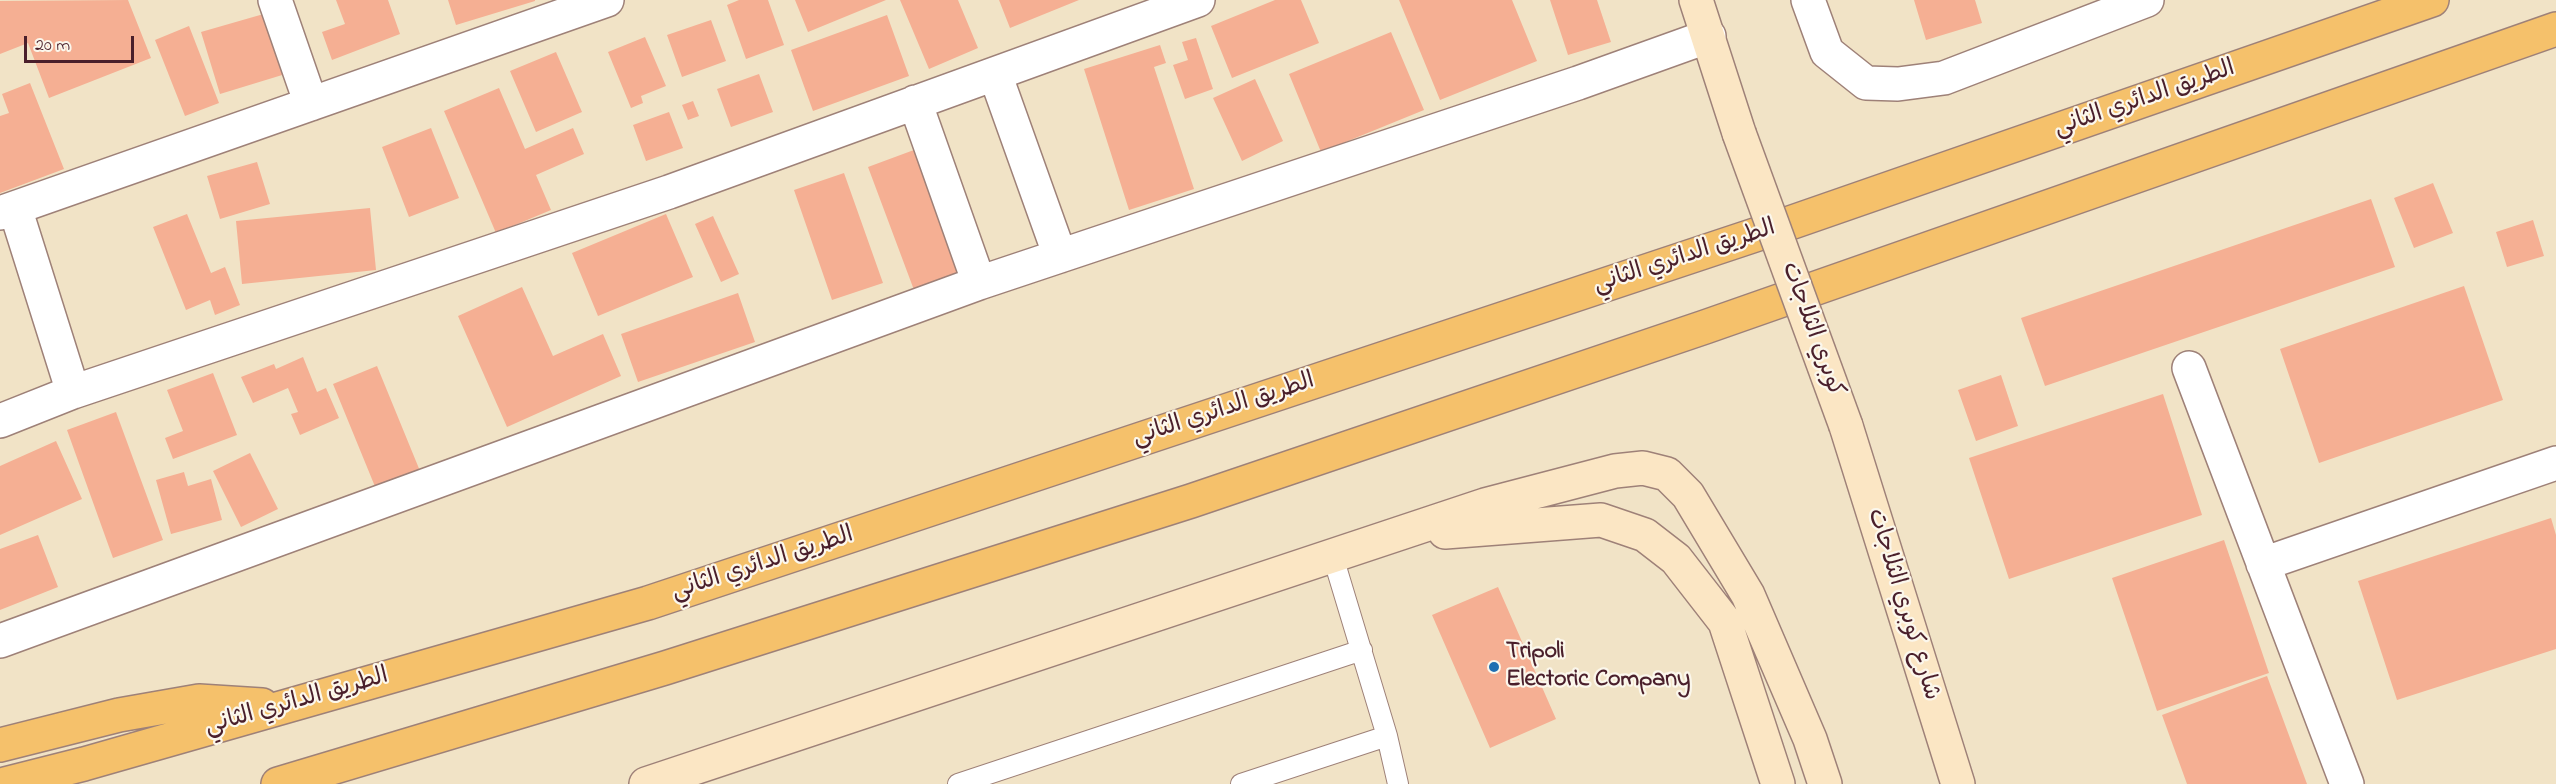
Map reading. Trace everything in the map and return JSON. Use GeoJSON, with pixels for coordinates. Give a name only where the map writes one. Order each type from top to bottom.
{"type":"FeatureCollection","features":[{"type":"Feature","properties":{"kind":"highway","name":"الطريق الدائري الثاني"},"geometry":{"type":"LineString","coordinates":[[4,784],[288,706],[671,596],[1753,235],[2432,0]]}},
{"type":"Feature","properties":{"kind":"highway"},"geometry":{"type":"LineString","coordinates":[[278,784],[665,668],[1191,501],[1705,327],[2556,29]]}},
{"type":"Feature","properties":{"kind":"highway"},"geometry":{"type":"LineString","coordinates":[[0,745],[119,715],[200,701],[288,706]]}},
{"type":"Feature","properties":{"kind":"street"},"geometry":{"type":"LineString","coordinates":[[275,0],[311,104]]}},
{"type":"Feature","properties":{"kind":"street"},"geometry":{"type":"LineString","coordinates":[[73,392],[8,210],[607,0]]}},
{"type":"Feature","properties":{"kind":"street"},"geometry":{"type":"LineString","coordinates":[[0,420],[73,392],[669,192],[1198,0]]}},
{"type":"Feature","properties":{"kind":"street"},"geometry":{"type":"LineString","coordinates":[[0,641],[979,283],[1578,83],[1709,36],[1696,0]]}},
{"type":"Feature","properties":{"kind":"street"},"geometry":{"type":"LineString","coordinates":[[1808,0],[1827,52],[1866,83],[1898,84],[1944,78],[2147,0]]}},
{"type":"Feature","properties":{"kind":"street","name":"كوبري الثلاجات"},"geometry":{"type":"LineString","coordinates":[[1709,36],[1738,133],[1846,426]]}},
{"type":"Feature","properties":{"kind":"street"},"geometry":{"type":"LineString","coordinates":[[995,74],[1060,256]]}},
{"type":"Feature","properties":{"kind":"street"},"geometry":{"type":"LineString","coordinates":[[915,102],[979,283]]}},
{"type":"Feature","properties":{"kind":"street"},"geometry":{"type":"LineString","coordinates":[[2189,368],[2346,784]]}},
{"type":"Feature","properties":{"kind":"street","name":"شارع كوبري الثلاجات"},"geometry":{"type":"LineString","coordinates":[[1846,426],[1958,784]]}},
{"type":"Feature","properties":{"kind":"street"},"geometry":{"type":"LineString","coordinates":[[2263,564],[2556,463]]}},
{"type":"Feature","properties":{"kind":"street"},"geometry":{"type":"LineString","coordinates":[[646,784],[1392,538],[1485,505],[1615,471],[1643,468],[1666,474],[1689,495],[1748,595],[1810,739],[1825,784]]}},
{"type":"Feature","properties":{"kind":"street"},"geometry":{"type":"LineString","coordinates":[[1392,538],[1492,527],[1601,520],[1645,535],[1676,559],[1725,622],[1778,784]]}},
{"type":"Feature","properties":{"kind":"street"},"geometry":{"type":"LineString","coordinates":[[1810,739],[1840,784]]}},
{"type":"Feature","properties":{"kind":"lane"},"geometry":{"type":"LineString","coordinates":[[1333,557],[1387,736],[1398,784]]}},
{"type":"Feature","properties":{"kind":"lane"},"geometry":{"type":"LineString","coordinates":[[958,784],[1362,650]]}},
{"type":"Feature","properties":{"kind":"lane"},"geometry":{"type":"LineString","coordinates":[[1241,784],[1387,736]]}},
{"type":"Feature","properties":{"kind":"building"},"geometry":{"type":"Polygon","coordinates":[[[128,0],[151,58],[49,98],[28,43],[0,54],[0,1],[128,0]]]}},
{"type":"Feature","properties":{"kind":"building"},"geometry":{"type":"Polygon","coordinates":[[[336,0],[388,0],[400,34],[332,60],[322,32],[345,24],[336,0]]]}},
{"type":"Feature","properties":{"kind":"building"},"geometry":{"type":"Polygon","coordinates":[[[448,0],[535,0],[535,1],[456,25],[448,0]]]}},
{"type":"Feature","properties":{"kind":"building"},"geometry":{"type":"Polygon","coordinates":[[[739,0],[768,0],[784,45],[746,59],[727,5],[739,0]]]}},
{"type":"Feature","properties":{"kind":"building"},"geometry":{"type":"Polygon","coordinates":[[[795,0],[886,0],[808,32],[795,0]]]}},
{"type":"Feature","properties":{"kind":"building"},"geometry":{"type":"Polygon","coordinates":[[[900,0],[958,0],[978,48],[929,69],[900,0]]]}},
{"type":"Feature","properties":{"kind":"building"},"geometry":{"type":"Polygon","coordinates":[[[999,0],[1079,0],[1010,28],[999,0]]]}},
{"type":"Feature","properties":{"kind":"building"},"geometry":{"type":"Polygon","coordinates":[[[1275,0],[1301,0],[1319,43],[1232,78],[1211,26],[1275,0]]]}},
{"type":"Feature","properties":{"kind":"building"},"geometry":{"type":"Polygon","coordinates":[[[1399,0],[1512,0],[1537,61],[1440,100],[1399,0]]]}},
{"type":"Feature","properties":{"kind":"building"},"geometry":{"type":"Polygon","coordinates":[[[1550,0],[1597,0],[1611,42],[1568,55],[1550,0]]]}},
{"type":"Feature","properties":{"kind":"building"},"geometry":{"type":"Polygon","coordinates":[[[1914,0],[1975,0],[1982,23],[1926,40],[1914,0]]]}},
{"type":"Feature","properties":{"kind":"building"},"geometry":{"type":"Polygon","coordinates":[[[274,11],[292,72],[220,94],[201,32],[274,11]]]}},
{"type":"Feature","properties":{"kind":"building"},"geometry":{"type":"Polygon","coordinates":[[[887,15],[909,76],[813,111],[791,50],[887,15]]]}},
{"type":"Feature","properties":{"kind":"building"},"geometry":{"type":"Polygon","coordinates":[[[711,20],[726,61],[682,77],[667,35],[711,20]]]}},
{"type":"Feature","properties":{"kind":"building"},"geometry":{"type":"Polygon","coordinates":[[[189,26],[219,103],[185,116],[155,40],[189,26]]]}},
{"type":"Feature","properties":{"kind":"building"},"geometry":{"type":"Polygon","coordinates":[[[1391,32],[1424,110],[1321,152],[1289,74],[1391,32]]]}},
{"type":"Feature","properties":{"kind":"building"},"geometry":{"type":"Polygon","coordinates":[[[645,37],[666,86],[641,96],[643,103],[631,108],[608,52],[645,37]]]}},
{"type":"Feature","properties":{"kind":"building"},"geometry":{"type":"Polygon","coordinates":[[[1196,38],[1213,89],[1185,99],[1173,65],[1188,60],[1182,42],[1196,38]]]}},
{"type":"Feature","properties":{"kind":"building"},"geometry":{"type":"Polygon","coordinates":[[[1160,45],[1166,63],[1154,67],[1194,189],[1129,210],[1084,69],[1160,45]]]}},
{"type":"Feature","properties":{"kind":"building"},"geometry":{"type":"Polygon","coordinates":[[[556,52],[582,112],[536,132],[510,71],[556,52]]]}},
{"type":"Feature","properties":{"kind":"building"},"geometry":{"type":"Polygon","coordinates":[[[759,74],[773,112],[731,127],[717,89],[759,74]]]}},
{"type":"Feature","properties":{"kind":"building"},"geometry":{"type":"Polygon","coordinates":[[[1255,79],[1283,141],[1242,161],[1213,98],[1255,79]]]}},
{"type":"Feature","properties":{"kind":"building"},"geometry":{"type":"Polygon","coordinates":[[[30,83],[64,169],[0,193],[0,116],[9,113],[2,94],[30,83]]]}},
{"type":"Feature","properties":{"kind":"building"},"geometry":{"type":"Polygon","coordinates":[[[499,88],[525,149],[573,128],[584,154],[536,175],[551,210],[496,233],[444,111],[499,88]]]}},
{"type":"Feature","properties":{"kind":"building"},"geometry":{"type":"Polygon","coordinates":[[[693,101],[699,116],[688,120],[682,105],[693,101]]]}},
{"type":"Feature","properties":{"kind":"building"},"geometry":{"type":"Polygon","coordinates":[[[669,112],[683,148],[646,161],[633,125],[669,112]]]}},
{"type":"Feature","properties":{"kind":"building"},"geometry":{"type":"Polygon","coordinates":[[[431,128],[459,198],[409,217],[382,147],[431,128]]]}},
{"type":"Feature","properties":{"kind":"building"},"geometry":{"type":"Polygon","coordinates":[[[922,147],[969,270],[914,290],[868,167],[922,147]]]}},
{"type":"Feature","properties":{"kind":"building"},"geometry":{"type":"Polygon","coordinates":[[[257,162],[270,204],[220,219],[207,176],[257,162]]]}},
{"type":"Feature","properties":{"kind":"building"},"geometry":{"type":"Polygon","coordinates":[[[844,173],[883,283],[832,300],[794,190],[844,173]]]}},
{"type":"Feature","properties":{"kind":"building"},"geometry":{"type":"Polygon","coordinates":[[[2433,183],[2453,233],[2414,248],[2394,198],[2433,183]]]}},
{"type":"Feature","properties":{"kind":"building"},"geometry":{"type":"Polygon","coordinates":[[[2371,199],[2395,267],[2045,386],[2021,318],[2371,199]]]}},
{"type":"Feature","properties":{"kind":"building"},"geometry":{"type":"Polygon","coordinates":[[[370,208],[376,270],[242,284],[236,221],[370,208]]]}},
{"type":"Feature","properties":{"kind":"building"},"geometry":{"type":"Polygon","coordinates":[[[187,214],[211,273],[225,267],[240,305],[215,315],[210,300],[186,310],[153,227],[187,214]]]}},
{"type":"Feature","properties":{"kind":"building"},"geometry":{"type":"Polygon","coordinates":[[[666,214],[693,277],[598,316],[572,253],[666,214]]]}},
{"type":"Feature","properties":{"kind":"building"},"geometry":{"type":"Polygon","coordinates":[[[713,216],[739,274],[721,282],[695,224],[713,216]]]}},
{"type":"Feature","properties":{"kind":"building"},"geometry":{"type":"Polygon","coordinates":[[[2533,220],[2544,256],[2507,267],[2496,232],[2533,220]]]}},
{"type":"Feature","properties":{"kind":"building"},"geometry":{"type":"Polygon","coordinates":[[[2464,286],[2503,400],[2319,463],[2280,349],[2464,286]]]}},
{"type":"Feature","properties":{"kind":"building"},"geometry":{"type":"Polygon","coordinates":[[[522,287],[553,356],[603,334],[621,376],[507,427],[458,316],[522,287]]]}},
{"type":"Feature","properties":{"kind":"building"},"geometry":{"type":"Polygon","coordinates":[[[738,293],[755,342],[638,382],[621,334],[738,293]]]}},
{"type":"Feature","properties":{"kind":"building"},"geometry":{"type":"Polygon","coordinates":[[[303,357],[317,392],[326,388],[339,418],[300,435],[291,414],[298,412],[288,388],[253,403],[241,377],[274,364],[276,369],[303,357]]]}},
{"type":"Feature","properties":{"kind":"building"},"geometry":{"type":"Polygon","coordinates":[[[377,366],[420,471],[376,489],[333,384],[377,366]]]}},
{"type":"Feature","properties":{"kind":"building"},"geometry":{"type":"Polygon","coordinates":[[[213,373],[237,435],[173,459],[165,438],[183,431],[167,390],[213,373]]]}},
{"type":"Feature","properties":{"kind":"building"},"geometry":{"type":"Polygon","coordinates":[[[2001,375],[2018,426],[1976,441],[1958,390],[2001,375]]]}},
{"type":"Feature","properties":{"kind":"building"},"geometry":{"type":"Polygon","coordinates":[[[2163,394],[2202,515],[2009,579],[1969,458],[2163,394]]]}},
{"type":"Feature","properties":{"kind":"building"},"geometry":{"type":"Polygon","coordinates":[[[116,412],[163,540],[113,558],[67,430],[116,412]]]}},
{"type":"Feature","properties":{"kind":"building"},"geometry":{"type":"Polygon","coordinates":[[[56,441],[82,499],[0,535],[0,466],[56,441]]]}},
{"type":"Feature","properties":{"kind":"building"},"geometry":{"type":"Polygon","coordinates":[[[250,453],[278,509],[241,527],[213,471],[250,453]]]}},
{"type":"Feature","properties":{"kind":"building"},"geometry":{"type":"Polygon","coordinates":[[[184,472],[188,486],[211,479],[222,520],[171,534],[156,480],[184,472]]]}},
{"type":"Feature","properties":{"kind":"building"},"geometry":{"type":"Polygon","coordinates":[[[2551,518],[2556,535],[2556,649],[2397,700],[2358,581],[2551,518]]]}},
{"type":"Feature","properties":{"kind":"building"},"geometry":{"type":"Polygon","coordinates":[[[38,535],[58,587],[0,610],[0,549],[38,535]]]}},
{"type":"Feature","properties":{"kind":"building"},"geometry":{"type":"Polygon","coordinates":[[[2224,540],[2269,673],[2157,711],[2112,578],[2224,540]]]}},
{"type":"Feature","properties":{"kind":"building","name":"Tripoli Electoric Company"},"geometry":{"type":"Polygon","coordinates":[[[1498,587],[1556,719],[1490,748],[1432,615],[1498,587]]]}},
{"type":"Feature","properties":{"kind":"building"},"geometry":{"type":"Polygon","coordinates":[[[2267,676],[2307,784],[2187,784],[2162,715],[2267,676]]]}},
{"type":"Feature","properties":{"kind":"place","name":"Tripoli Electoric Company"},"geometry":{"type":"Point","coordinates":[1494,667]}}]}
